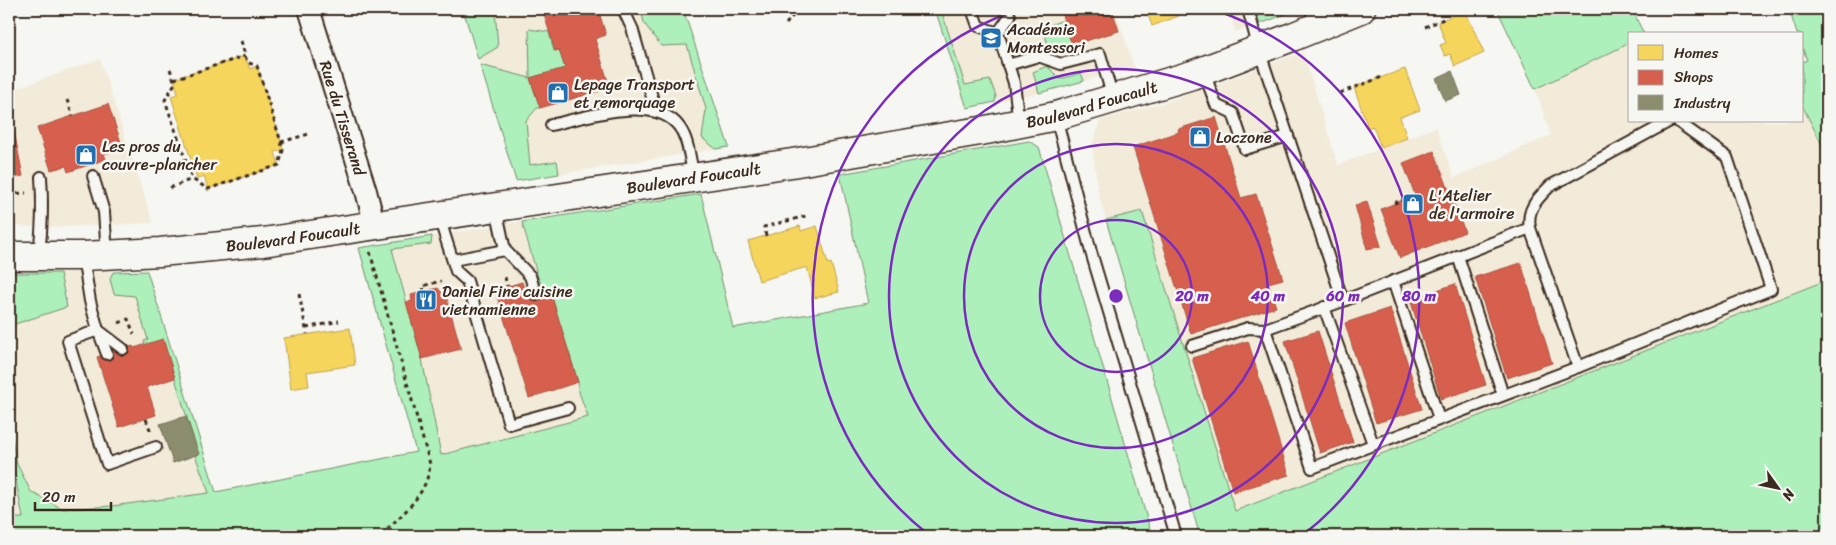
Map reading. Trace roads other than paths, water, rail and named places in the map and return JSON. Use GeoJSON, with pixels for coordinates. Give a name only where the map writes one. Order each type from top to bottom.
{"type":"FeatureCollection","features":[{"type":"Feature","properties":{"kind":"street","name":"Rue du Tisserand"},"geometry":{"type":"LineString","coordinates":[[309,9],[366,190],[369,227]]}},
{"type":"Feature","properties":{"kind":"street","name":"Boulevard Foucault"},"geometry":{"type":"LineString","coordinates":[[9,256],[95,255],[218,247],[369,227],[924,142],[1056,116],[1114,99],[1204,71],[1259,50],[1314,18],[1361,9]]}},
{"type":"Feature","properties":{"kind":"lane"},"geometry":{"type":"LineString","coordinates":[[623,9],[632,28],[656,111]]}},
{"type":"Feature","properties":{"kind":"lane"},"geometry":{"type":"LineString","coordinates":[[972,9],[978,26],[998,33]]}},
{"type":"Feature","properties":{"kind":"lane"},"geometry":{"type":"LineString","coordinates":[[1248,9],[1259,50],[1343,300]]}},
{"type":"Feature","properties":{"kind":"lane"},"geometry":{"type":"LineString","coordinates":[[1010,11],[998,33],[1014,83],[1019,124]]}},
{"type":"Feature","properties":{"kind":"lane"},"geometry":{"type":"LineString","coordinates":[[1008,65],[1035,57],[1041,57],[1061,64],[1100,54],[1114,99]]}},
{"type":"Feature","properties":{"kind":"lane"},"geometry":{"type":"LineString","coordinates":[[1204,71],[1216,105],[1233,113],[1245,150],[1288,136]]}},
{"type":"Feature","properties":{"kind":"lane"},"geometry":{"type":"LineString","coordinates":[[551,124],[605,112],[635,109],[656,111],[680,128],[686,141],[694,178]]}},
{"type":"Feature","properties":{"kind":"lane"},"geometry":{"type":"LineString","coordinates":[[1056,116],[1091,252],[1176,536]]}},
{"type":"Feature","properties":{"kind":"lane"},"geometry":{"type":"LineString","coordinates":[[1578,367],[1530,228],[1529,213],[1536,200],[1550,186],[1668,122]]}},
{"type":"Feature","properties":{"kind":"lane"},"geometry":{"type":"LineString","coordinates":[[1265,329],[1312,468],[1578,367],[1771,289],[1727,157],[1678,122]]}},
{"type":"Feature","properties":{"kind":"lane"},"geometry":{"type":"LineString","coordinates":[[93,176],[104,212],[95,255],[90,301],[107,354]]}},
{"type":"Feature","properties":{"kind":"lane"},"geometry":{"type":"LineString","coordinates":[[39,256],[42,232],[41,177]]}},
{"type":"Feature","properties":{"kind":"lane"},"geometry":{"type":"LineString","coordinates":[[496,208],[505,250],[530,276],[536,295]]}},
{"type":"Feature","properties":{"kind":"lane"},"geometry":{"type":"LineString","coordinates":[[439,216],[456,271],[467,281],[509,424],[568,408]]}},
{"type":"Feature","properties":{"kind":"lane"},"geometry":{"type":"LineString","coordinates":[[1192,346],[1248,328],[1265,329],[1530,228]]}},
{"type":"Feature","properties":{"kind":"lane"},"geometry":{"type":"LineString","coordinates":[[453,260],[505,250]]}},
{"type":"Feature","properties":{"kind":"lane"},"geometry":{"type":"LineString","coordinates":[[1458,256],[1503,395]]}},
{"type":"Feature","properties":{"kind":"lane"},"geometry":{"type":"LineString","coordinates":[[1393,281],[1439,419]]}},
{"type":"Feature","properties":{"kind":"lane"},"geometry":{"type":"LineString","coordinates":[[1324,307],[1373,444]]}},
{"type":"Feature","properties":{"kind":"lane"},"geometry":{"type":"LineString","coordinates":[[98,330],[124,349]]}},
{"type":"Feature","properties":{"kind":"lane"},"geometry":{"type":"LineString","coordinates":[[98,330],[68,341],[108,464],[156,447]]}},
{"type":"Feature","properties":{"kind":"place","name":"Académie Montessori"},"geometry":{"type":"Point","coordinates":[991,38]}},
{"type":"Feature","properties":{"kind":"place","name":"Lepage Transport et remorquage"},"geometry":{"type":"Point","coordinates":[558,93]}},
{"type":"Feature","properties":{"kind":"place","name":"Loczone"},"geometry":{"type":"Point","coordinates":[1200,137]}},
{"type":"Feature","properties":{"kind":"place","name":"Les pros du couvre-plancher"},"geometry":{"type":"Point","coordinates":[86,155]}},
{"type":"Feature","properties":{"kind":"place","name":"L'Atelier de l'armoire"},"geometry":{"type":"Point","coordinates":[1413,204]}},
{"type":"Feature","properties":{"kind":"place","name":"Daniel Fine cuisine vietnamienne"},"geometry":{"type":"Point","coordinates":[426,300]}}]}
